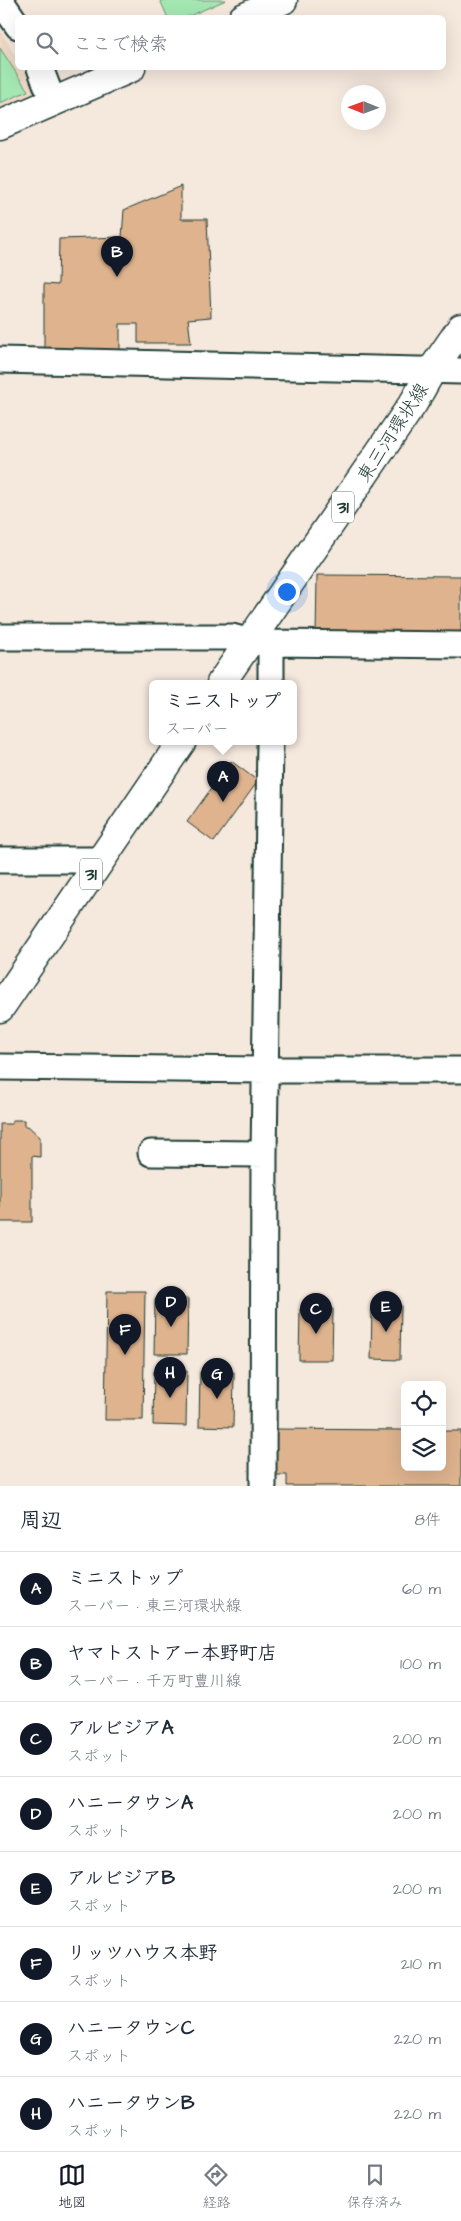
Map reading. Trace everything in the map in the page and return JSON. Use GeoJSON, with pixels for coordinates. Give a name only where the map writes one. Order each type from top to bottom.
{"type":"FeatureCollection","features":[{"type":"Feature","properties":{"kind":"main road"},"geometry":{"type":"LineString","coordinates":[[250,15],[283,0]]}},
{"type":"Feature","properties":{"kind":"main road"},"geometry":{"type":"LineString","coordinates":[[0,125],[126,70]]}},
{"type":"Feature","properties":{"kind":"main road","name":"東三河環状線"},"geometry":{"type":"LineString","coordinates":[[224,680],[261,642],[414,402],[432,370],[461,328]]}},
{"type":"Feature","properties":{"kind":"main road","name":"31"},"geometry":{"type":"LineString","coordinates":[[0,1008],[179,745]]}},
{"type":"Feature","properties":{"kind":"street"},"geometry":{"type":"LineString","coordinates":[[0,0],[15,22]]}},
{"type":"Feature","properties":{"kind":"street"},"geometry":{"type":"LineString","coordinates":[[41,70],[53,102]]}},
{"type":"Feature","properties":{"kind":"street"},"geometry":{"type":"LineString","coordinates":[[0,360],[461,371]]}},
{"type":"Feature","properties":{"kind":"street"},"geometry":{"type":"LineString","coordinates":[[0,637],[232,637],[261,642],[461,645]]}},
{"type":"Feature","properties":{"kind":"street"},"geometry":{"type":"LineString","coordinates":[[261,642],[270,680]]}},
{"type":"Feature","properties":{"kind":"street"},"geometry":{"type":"LineString","coordinates":[[263,1486],[264,1154],[267,1070],[270,745]]}},
{"type":"Feature","properties":{"kind":"street"},"geometry":{"type":"LineString","coordinates":[[0,860],[101,860]]}},
{"type":"Feature","properties":{"kind":"street"},"geometry":{"type":"LineString","coordinates":[[0,1067],[461,1070]]}},
{"type":"Feature","properties":{"kind":"street"},"geometry":{"type":"LineString","coordinates":[[150,1152],[264,1154]]}},
{"type":"Feature","properties":{"kind":"shaded area"},"geometry":{"type":"Polygon","coordinates":[[[0,30],[15,56],[15,70],[24,70],[40,94],[0,112],[0,30]]]}},
{"type":"Feature","properties":{"kind":"green space"},"geometry":{"type":"Polygon","coordinates":[[[160,0],[226,0],[192,15],[167,15],[160,0]]]}},
{"type":"Feature","properties":{"kind":"green space"},"geometry":{"type":"Polygon","coordinates":[[[0,48],[28,91],[0,103],[0,48]]]}},
{"type":"Feature","properties":{"kind":"building"},"geometry":{"type":"Polygon","coordinates":[[[181,186],[181,219],[207,219],[211,317],[188,319],[191,343],[138,343],[138,324],[120,324],[120,353],[44,348],[44,284],[58,285],[59,239],[122,237],[124,210],[181,186]]]}},
{"type":"Feature","properties":{"kind":"building"},"geometry":{"type":"Polygon","coordinates":[[[317,575],[461,576],[461,639],[316,637],[317,575]]]}},
{"type":"Feature","properties":{"kind":"building"},"geometry":{"type":"Polygon","coordinates":[[[231,761],[258,781],[214,842],[187,822],[231,761]]]}},
{"type":"Feature","properties":{"kind":"building"},"geometry":{"type":"Polygon","coordinates":[[[12,1120],[24,1120],[24,1126],[28,1126],[40,1137],[40,1157],[32,1156],[32,1222],[0,1222],[0,1124],[12,1124],[12,1120]]]}},
{"type":"Feature","properties":{"kind":"building"},"geometry":{"type":"Polygon","coordinates":[[[107,1291],[145,1291],[143,1420],[105,1420],[107,1291]]]}},
{"type":"Feature","properties":{"kind":"building"},"geometry":{"type":"Polygon","coordinates":[[[155,1299],[188,1299],[187,1354],[154,1354],[155,1299]]]}},
{"type":"Feature","properties":{"kind":"building"},"geometry":{"type":"Polygon","coordinates":[[[372,1305],[401,1305],[400,1360],[371,1359],[372,1305]]]}},
{"type":"Feature","properties":{"kind":"building"},"geometry":{"type":"Polygon","coordinates":[[[300,1309],[333,1309],[332,1360],[299,1360],[300,1309]]]}},
{"type":"Feature","properties":{"kind":"building"},"geometry":{"type":"Polygon","coordinates":[[[154,1371],[187,1371],[186,1426],[153,1425],[154,1371]]]}},
{"type":"Feature","properties":{"kind":"building"},"geometry":{"type":"Polygon","coordinates":[[[200,1372],[234,1372],[233,1427],[199,1426],[200,1372]]]}},
{"type":"Feature","properties":{"kind":"building"},"geometry":{"type":"Polygon","coordinates":[[[274,1429],[401,1430],[401,1471],[446,1471],[446,1431],[461,1431],[461,1486],[287,1486],[287,1475],[274,1475],[274,1429]]]}},
{"type":"Feature","properties":{"kind":"place","name":"ヤマトストアー本野町店"},"geometry":{"type":"Point","coordinates":[117,277]}},
{"type":"Feature","properties":{"kind":"place","name":"ミニストップ"},"geometry":{"type":"Point","coordinates":[223,802]}},
{"type":"Feature","properties":{"kind":"place","name":"ハニータウンA"},"geometry":{"type":"Point","coordinates":[171,1327]}},
{"type":"Feature","properties":{"kind":"place","name":"アルビジアB"},"geometry":{"type":"Point","coordinates":[386,1332]}},
{"type":"Feature","properties":{"kind":"place","name":"アルビジアA"},"geometry":{"type":"Point","coordinates":[316,1334]}},
{"type":"Feature","properties":{"kind":"place","name":"リッツハウス本野"},"geometry":{"type":"Point","coordinates":[125,1355]}},
{"type":"Feature","properties":{"kind":"place","name":"ハニータウンB"},"geometry":{"type":"Point","coordinates":[170,1398]}},
{"type":"Feature","properties":{"kind":"place","name":"ハニータウンC"},"geometry":{"type":"Point","coordinates":[217,1399]}}]}
